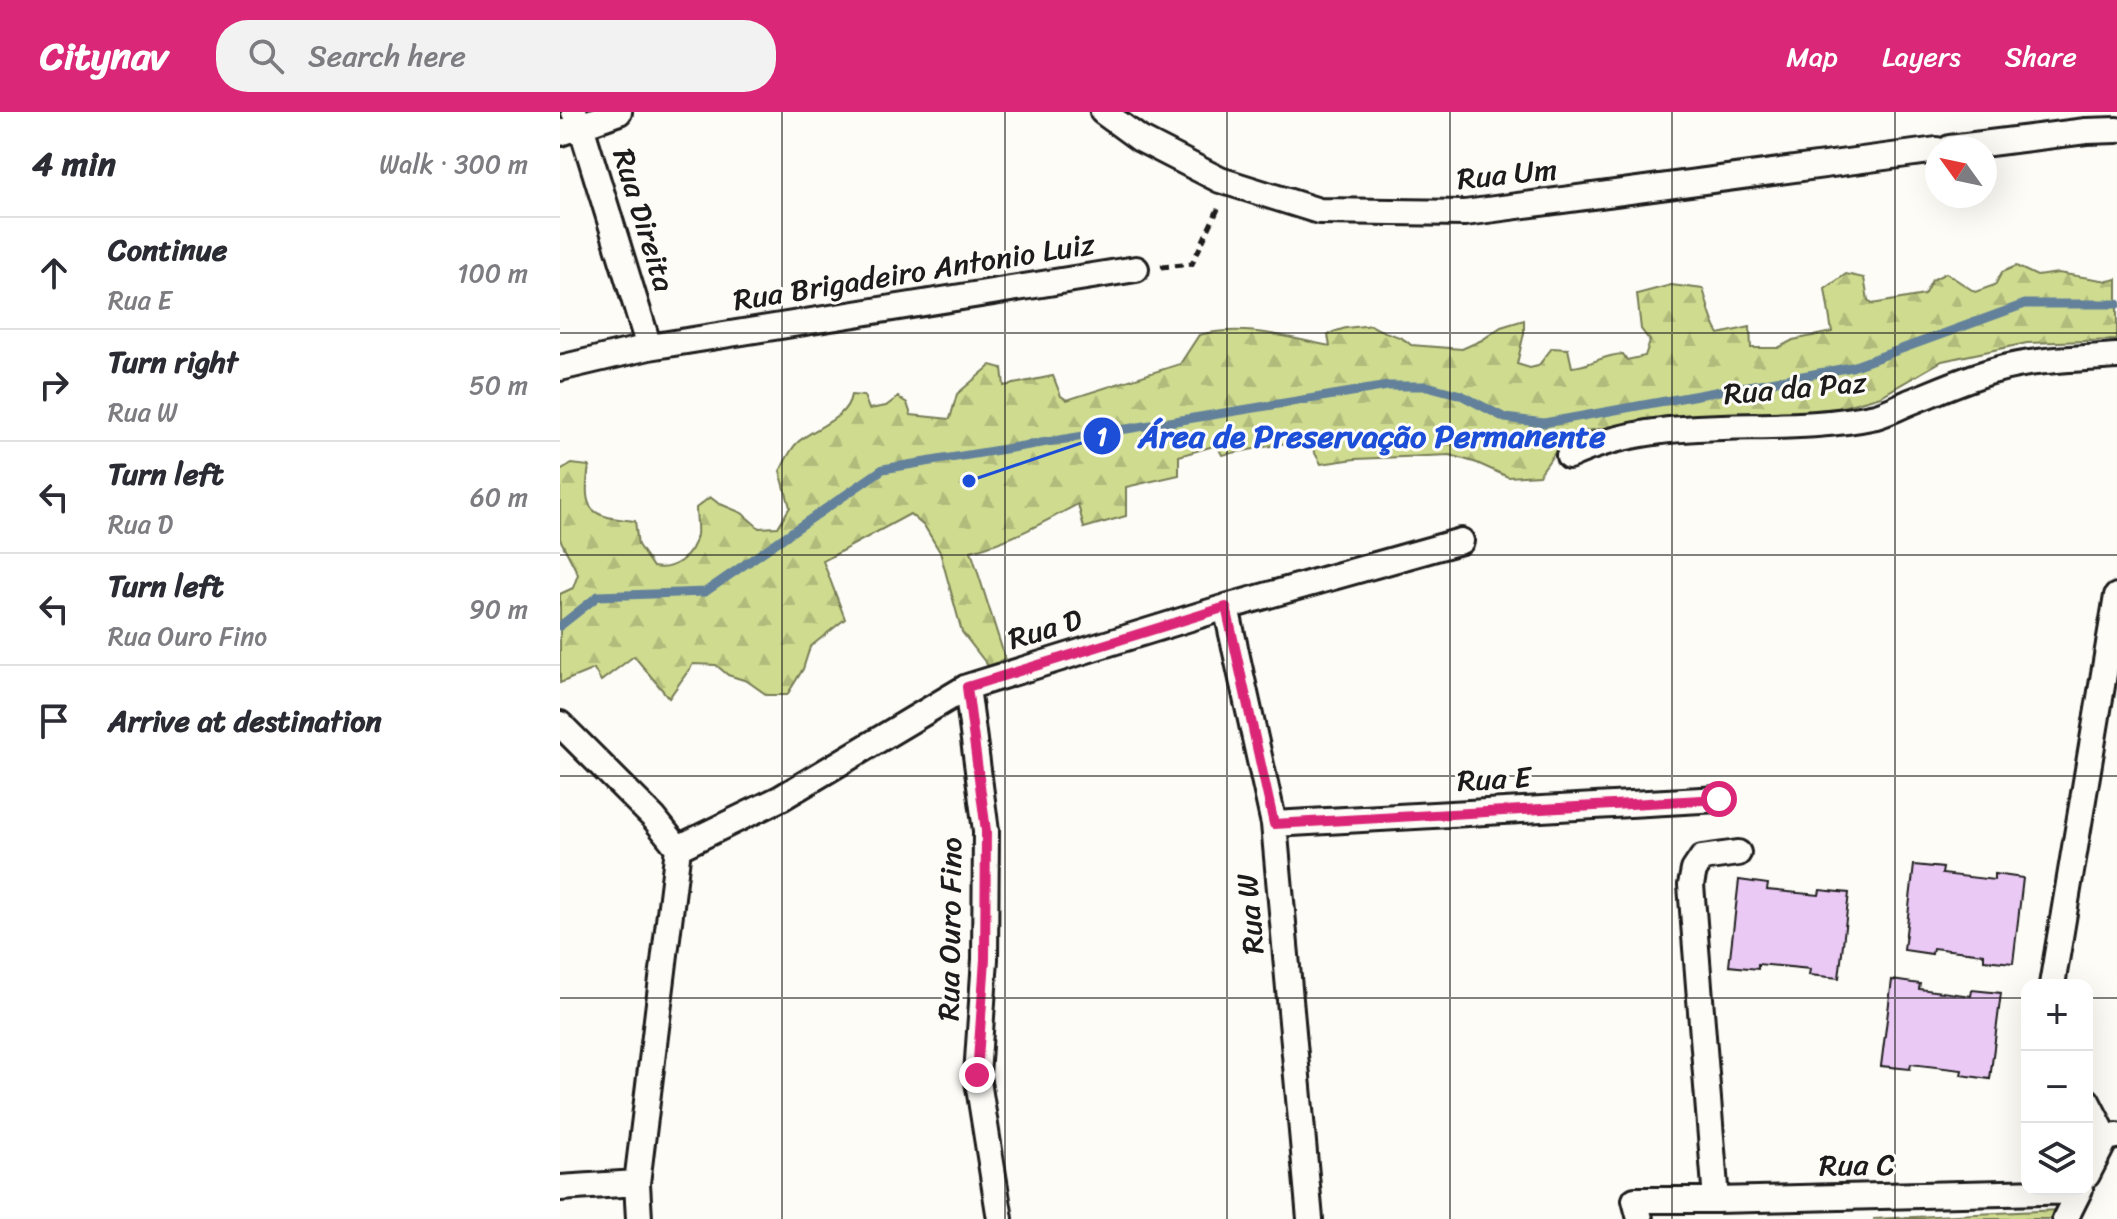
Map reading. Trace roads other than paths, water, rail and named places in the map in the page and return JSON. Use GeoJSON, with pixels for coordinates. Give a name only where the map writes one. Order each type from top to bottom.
{"type":"FeatureCollection","features":[{"type":"Feature","properties":{"kind":"street"},"geometry":{"type":"LineString","coordinates":[[572,124],[619,112]]}},
{"type":"Feature","properties":{"kind":"street","name":"Rua Um"},"geometry":{"type":"LineString","coordinates":[[1103,112],[1140,139],[1231,183],[1319,211],[1465,213],[1925,152]]}},
{"type":"Feature","properties":{"kind":"street","name":"Rua Direita"},"geometry":{"type":"LineString","coordinates":[[572,124],[649,347]]}},
{"type":"Feature","properties":{"kind":"street"},"geometry":{"type":"LineString","coordinates":[[1997,142],[2117,130]]}},
{"type":"Feature","properties":{"kind":"street","name":"Rua Brigadeiro Antonio Luiz"},"geometry":{"type":"LineString","coordinates":[[560,368],[649,347],[1136,269]]}},
{"type":"Feature","properties":{"kind":"street","name":"Rua da Paz"},"geometry":{"type":"LineString","coordinates":[[1569,456],[1598,443],[1646,431],[1785,426],[1879,415],[1998,369],[2117,356]]}},
{"type":"Feature","properties":{"kind":"street","name":"Rua D"},"geometry":{"type":"LineString","coordinates":[[678,848],[781,798],[967,687],[1226,607],[1461,541]]}},
{"type":"Feature","properties":{"kind":"street"},"geometry":{"type":"LineString","coordinates":[[2053,979],[2117,596]]}},
{"type":"Feature","properties":{"kind":"street","name":"Rua W"},"geometry":{"type":"LineString","coordinates":[[1226,607],[1274,824],[1310,1219]]}},
{"type":"Feature","properties":{"kind":"street","name":"Rua Ouro Fino"},"geometry":{"type":"LineString","coordinates":[[967,687],[986,831],[985,959],[977,1075],[1000,1219]]}},
{"type":"Feature","properties":{"kind":"street"},"geometry":{"type":"LineString","coordinates":[[560,724],[654,818],[678,848],[637,1183],[639,1219]]}},
{"type":"Feature","properties":{"kind":"street","name":"Rua E"},"geometry":{"type":"LineString","coordinates":[[1274,824],[1719,799]]}},
{"type":"Feature","properties":{"kind":"street"},"geometry":{"type":"LineString","coordinates":[[1716,1200],[1691,885],[1694,870],[1702,858],[1738,853]]}},
{"type":"Feature","properties":{"kind":"street"},"geometry":{"type":"LineString","coordinates":[[2093,1110],[2111,1137],[2093,1167]]}},
{"type":"Feature","properties":{"kind":"street"},"geometry":{"type":"LineString","coordinates":[[560,1188],[637,1183]]}},
{"type":"Feature","properties":{"kind":"street","name":"Rua C"},"geometry":{"type":"LineString","coordinates":[[1637,1210],[1716,1200],[2021,1188]]}},
{"type":"Feature","properties":{"kind":"street"},"geometry":{"type":"LineString","coordinates":[[2065,1219],[2077,1195]]}},
{"type":"Feature","properties":{"kind":"waterway"},"geometry":{"type":"LineString","coordinates":[[560,626],[598,596],[705,592],[883,469],[1388,386],[1427,386],[1461,395],[1505,418],[1544,423],[1852,367],[2025,304],[2117,304]]}},
{"type":"Feature","properties":{"kind":"place","name":"Área de Preservação Permanente"},"geometry":{"type":"Point","coordinates":[969,481]}}]}
